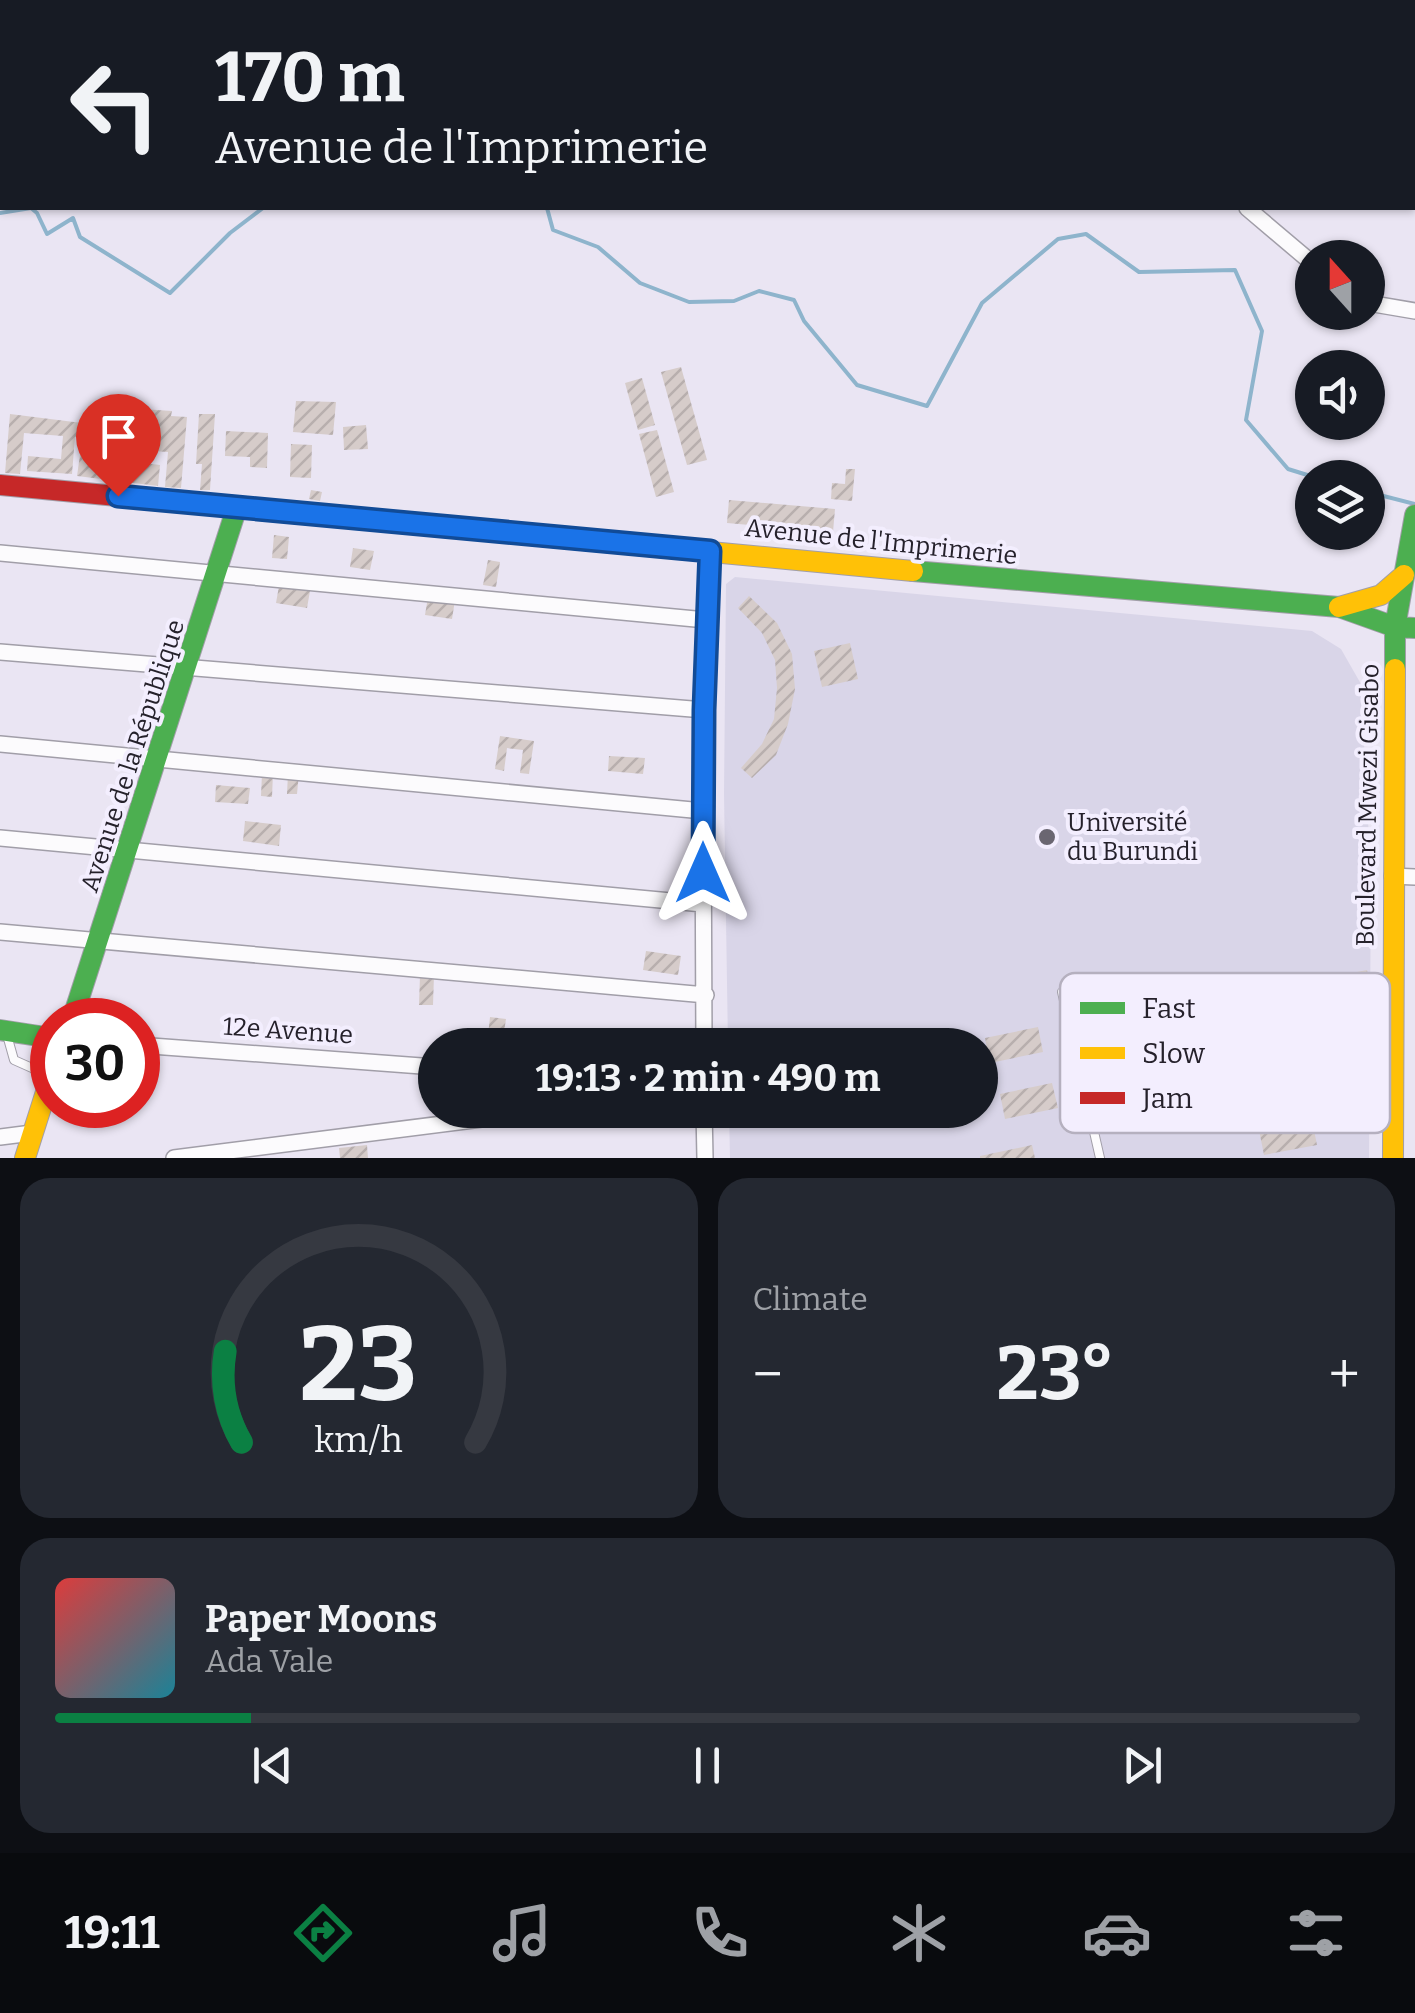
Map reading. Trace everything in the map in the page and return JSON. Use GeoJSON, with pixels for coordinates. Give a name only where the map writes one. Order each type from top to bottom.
{"type":"FeatureCollection","features":[{"type":"Feature","properties":{"kind":"street"},"geometry":{"type":"LineString","coordinates":[[1249,210],[1295,249]]}},
{"type":"Feature","properties":{"kind":"street"},"geometry":{"type":"LineString","coordinates":[[1385,306],[1415,311]]}},
{"type":"Feature","properties":{"kind":"street","name":"Avenue de l'Imprimerie"},"geometry":{"type":"LineString","coordinates":[[0,486],[1339,608],[1405,628]]}},
{"type":"Feature","properties":{"kind":"street","name":"Avenue de la République"},"geometry":{"type":"LineString","coordinates":[[80,998],[237,507]]}},
{"type":"Feature","properties":{"kind":"street","name":"Boulevard Mwezi Gisabo"},"geometry":{"type":"LineString","coordinates":[[1393,1158],[1392,876],[1406,565],[1415,515]]}},
{"type":"Feature","properties":{"kind":"street"},"geometry":{"type":"LineString","coordinates":[[705,1028],[702,811],[710,551]]}},
{"type":"Feature","properties":{"kind":"street"},"geometry":{"type":"LineString","coordinates":[[0,554],[706,620]]}},
{"type":"Feature","properties":{"kind":"street"},"geometry":{"type":"LineString","coordinates":[[1339,608],[1381,595],[1406,565]]}},
{"type":"Feature","properties":{"kind":"street"},"geometry":{"type":"LineString","coordinates":[[0,652],[704,710]]}},
{"type":"Feature","properties":{"kind":"street"},"geometry":{"type":"LineString","coordinates":[[0,744],[702,811]]}},
{"type":"Feature","properties":{"kind":"street"},"geometry":{"type":"LineString","coordinates":[[0,838],[703,904]]}},
{"type":"Feature","properties":{"kind":"street"},"geometry":{"type":"LineString","coordinates":[[1392,876],[1415,877]]}},
{"type":"Feature","properties":{"kind":"street"},"geometry":{"type":"LineString","coordinates":[[0,932],[706,995]]}},
{"type":"Feature","properties":{"kind":"street"},"geometry":{"type":"LineString","coordinates":[[3,1030],[30,1034]]}},
{"type":"Feature","properties":{"kind":"street"},"geometry":{"type":"LineString","coordinates":[[1392,1046],[1415,1048]]}},
{"type":"Feature","properties":{"kind":"street","name":"12e Avenue"},"geometry":{"type":"LineString","coordinates":[[160,1047],[418,1066]]}},
{"type":"Feature","properties":{"kind":"street"},"geometry":{"type":"LineString","coordinates":[[174,1158],[418,1127]]}},
{"type":"Feature","properties":{"kind":"street"},"geometry":{"type":"LineString","coordinates":[[25,1158],[34,1128]]}},
{"type":"Feature","properties":{"kind":"street"},"geometry":{"type":"LineString","coordinates":[[704,1128],[705,1158]]}},
{"type":"Feature","properties":{"kind":"street"},"geometry":{"type":"LineString","coordinates":[[0,1137],[32,1133]]}},
{"type":"Feature","properties":{"kind":"lane"},"geometry":{"type":"LineString","coordinates":[[3,1030],[14,1060],[30,1066]]}},
{"type":"Feature","properties":{"kind":"lane"},"geometry":{"type":"LineString","coordinates":[[1094,1133],[1100,1158]]}},
{"type":"Feature","properties":{"kind":"shaded area","name":"Université du Burundi"},"geometry":{"type":"Polygon","coordinates":[[[735,577],[1312,631],[1341,649],[1361,684],[1371,879],[1370,973],[1060,973],[1060,1133],[1369,1133],[1369,1158],[730,1158],[729,1128],[998,1128],[998,1028],[728,1028],[726,584],[735,577]]]}},
{"type":"Feature","properties":{"kind":"building"},"geometry":{"type":"Polygon","coordinates":[[[681,367],[707,460],[687,465],[661,372],[681,367]]]}},
{"type":"Feature","properties":{"kind":"building"},"geometry":{"type":"Polygon","coordinates":[[[642,378],[655,425],[638,430],[625,383],[642,378]]]}},
{"type":"Feature","properties":{"kind":"building"},"geometry":{"type":"Polygon","coordinates":[[[296,401],[336,402],[333,435],[293,432],[296,401]]]}},
{"type":"Feature","properties":{"kind":"building"},"geometry":{"type":"Polygon","coordinates":[[[141,409],[172,411],[171,416],[187,417],[181,488],[165,487],[168,452],[138,450],[141,409]]]}},
{"type":"Feature","properties":{"kind":"building"},"geometry":{"type":"Polygon","coordinates":[[[10,414],[98,425],[97,439],[75,437],[72,474],[27,471],[28,456],[61,459],[63,436],[24,433],[20,474],[5,473],[10,414]]]}},
{"type":"Feature","properties":{"kind":"building"},"geometry":{"type":"Polygon","coordinates":[[[199,414],[215,414],[210,490],[200,490],[202,464],[196,464],[199,414]]]}},
{"type":"Feature","properties":{"kind":"building"},"geometry":{"type":"Polygon","coordinates":[[[112,423],[133,426],[128,456],[108,453],[112,423]]]}},
{"type":"Feature","properties":{"kind":"building"},"geometry":{"type":"Polygon","coordinates":[[[366,425],[368,449],[344,450],[343,427],[366,425]]]}},
{"type":"Feature","properties":{"kind":"building"},"geometry":{"type":"Polygon","coordinates":[[[657,430],[674,492],[656,497],[639,434],[657,430]]]}},
{"type":"Feature","properties":{"kind":"building"},"geometry":{"type":"Polygon","coordinates":[[[226,431],[268,433],[267,468],[250,467],[250,457],[225,456],[226,431]]]}},
{"type":"Feature","properties":{"kind":"building"},"geometry":{"type":"Polygon","coordinates":[[[291,444],[312,445],[311,478],[290,477],[291,444]]]}},
{"type":"Feature","properties":{"kind":"building"},"geometry":{"type":"Polygon","coordinates":[[[80,455],[160,465],[158,486],[77,476],[80,455]]]}},
{"type":"Feature","properties":{"kind":"building"},"geometry":{"type":"Polygon","coordinates":[[[846,469],[855,469],[852,501],[831,499],[832,483],[845,484],[846,469]]]}},
{"type":"Feature","properties":{"kind":"building"},"geometry":{"type":"Polygon","coordinates":[[[311,490],[322,492],[320,501],[309,499],[311,490]]]}},
{"type":"Feature","properties":{"kind":"building"},"geometry":{"type":"Polygon","coordinates":[[[729,500],[835,509],[833,532],[727,523],[729,500]]]}},
{"type":"Feature","properties":{"kind":"building"},"geometry":{"type":"Polygon","coordinates":[[[274,535],[289,537],[287,559],[272,558],[274,535]]]}},
{"type":"Feature","properties":{"kind":"building"},"geometry":{"type":"Polygon","coordinates":[[[353,548],[374,551],[370,570],[350,567],[353,548]]]}},
{"type":"Feature","properties":{"kind":"building"},"geometry":{"type":"Polygon","coordinates":[[[488,560],[500,562],[496,587],[483,585],[488,560]]]}},
{"type":"Feature","properties":{"kind":"building"},"geometry":{"type":"Polygon","coordinates":[[[279,586],[310,591],[307,608],[276,603],[279,586]]]}},
{"type":"Feature","properties":{"kind":"building"},"geometry":{"type":"Polygon","coordinates":[[[749,596],[777,623],[792,654],[795,689],[776,755],[752,778],[741,768],[762,744],[774,719],[777,688],[775,660],[762,633],[738,608],[749,596]]]}},
{"type":"Feature","properties":{"kind":"building"},"geometry":{"type":"Polygon","coordinates":[[[428,597],[455,600],[452,619],[425,615],[428,597]]]}},
{"type":"Feature","properties":{"kind":"building"},"geometry":{"type":"Polygon","coordinates":[[[850,643],[858,679],[822,687],[814,651],[850,643]]]}},
{"type":"Feature","properties":{"kind":"building"},"geometry":{"type":"Polygon","coordinates":[[[500,736],[534,741],[529,774],[520,773],[523,750],[507,748],[504,771],[495,769],[500,736]]]}},
{"type":"Feature","properties":{"kind":"building"},"geometry":{"type":"Polygon","coordinates":[[[609,756],[645,758],[643,774],[608,771],[609,756]]]}},
{"type":"Feature","properties":{"kind":"building"},"geometry":{"type":"Polygon","coordinates":[[[262,773],[273,773],[272,797],[261,796],[262,773]]]}},
{"type":"Feature","properties":{"kind":"building"},"geometry":{"type":"Polygon","coordinates":[[[288,773],[299,773],[297,794],[287,794],[288,773]]]}},
{"type":"Feature","properties":{"kind":"building"},"geometry":{"type":"Polygon","coordinates":[[[216,785],[250,788],[248,804],[215,802],[216,785]]]}},
{"type":"Feature","properties":{"kind":"building"},"geometry":{"type":"Polygon","coordinates":[[[245,821],[281,825],[279,846],[243,841],[245,821]]]}},
{"type":"Feature","properties":{"kind":"building"},"geometry":{"type":"Polygon","coordinates":[[[646,951],[681,956],[678,975],[643,970],[646,951]]]}},
{"type":"Feature","properties":{"kind":"building"},"geometry":{"type":"Polygon","coordinates":[[[420,975],[434,975],[433,1005],[419,1005],[420,975]]]}},
{"type":"Feature","properties":{"kind":"building"},"geometry":{"type":"Polygon","coordinates":[[[490,1017],[506,1019],[505,1028],[489,1028],[490,1017]]]}},
{"type":"Feature","properties":{"kind":"building"},"geometry":{"type":"Polygon","coordinates":[[[1038,1027],[1043,1052],[998,1061],[998,1035],[1038,1027]]]}},
{"type":"Feature","properties":{"kind":"building"},"geometry":{"type":"Polygon","coordinates":[[[1052,1083],[1058,1108],[1005,1119],[1000,1094],[1052,1083]]]}},
{"type":"Feature","properties":{"kind":"building"},"geometry":{"type":"Polygon","coordinates":[[[1260,1133],[1315,1133],[1317,1145],[1264,1155],[1260,1133]]]}},
{"type":"Feature","properties":{"kind":"building"},"geometry":{"type":"Polygon","coordinates":[[[367,1145],[368,1158],[340,1158],[339,1148],[367,1145]]]}},
{"type":"Feature","properties":{"kind":"building"},"geometry":{"type":"Polygon","coordinates":[[[1032,1145],[1035,1158],[980,1158],[980,1156],[1032,1145]]]}},
{"type":"Feature","properties":{"kind":"waterway"},"geometry":{"type":"LineString","coordinates":[[0,213],[19,210]]}},
{"type":"Feature","properties":{"kind":"waterway"},"geometry":{"type":"LineString","coordinates":[[33,210],[47,234],[73,218],[80,237],[170,293],[230,233],[260,210]]}},
{"type":"Feature","properties":{"kind":"waterway"},"geometry":{"type":"LineString","coordinates":[[548,210],[553,230],[598,247],[640,283],[689,302],[734,301],[759,291],[794,300],[804,321],[857,385],[927,406],[982,303],[1058,239],[1086,234],[1139,272],[1235,270],[1262,331],[1246,420],[1288,469],[1295,471]]}},
{"type":"Feature","properties":{"kind":"waterway"},"geometry":{"type":"LineString","coordinates":[[1385,496],[1415,504]]}},
{"type":"Feature","properties":{"kind":"traffic: fast"},"geometry":{"type":"LineString","coordinates":[[79,998],[237,507]]}},
{"type":"Feature","properties":{"kind":"traffic: fast"},"geometry":{"type":"LineString","coordinates":[[1395,669],[1395,627],[1415,515]]}},
{"type":"Feature","properties":{"kind":"traffic: fast"},"geometry":{"type":"LineString","coordinates":[[913,571],[1339,607],[1395,627],[1415,628]]}},
{"type":"Feature","properties":{"kind":"traffic: fast"},"geometry":{"type":"LineString","coordinates":[[0,1030],[30,1035]]}},
{"type":"Feature","properties":{"kind":"traffic: slow"},"geometry":{"type":"LineString","coordinates":[[520,534],[913,571]]}},
{"type":"Feature","properties":{"kind":"traffic: slow"},"geometry":{"type":"LineString","coordinates":[[1339,607],[1381,595],[1404,575]]}},
{"type":"Feature","properties":{"kind":"traffic: slow"},"geometry":{"type":"LineString","coordinates":[[1393,1158],[1395,669]]}},
{"type":"Feature","properties":{"kind":"traffic: slow"},"geometry":{"type":"LineString","coordinates":[[25,1158],[35,1128]]}},
{"type":"Feature","properties":{"kind":"traffic: jam"},"geometry":{"type":"LineString","coordinates":[[0,485],[520,534]]}},
{"type":"Feature","properties":{"kind":"place","name":"Université du Burundi"},"geometry":{"type":"Point","coordinates":[1047,837]}},
{"type":"Feature","properties":{"kind":"route"},"geometry":{"type":"LineString","coordinates":[[118,496],[710,551],[703,873]]}}]}
